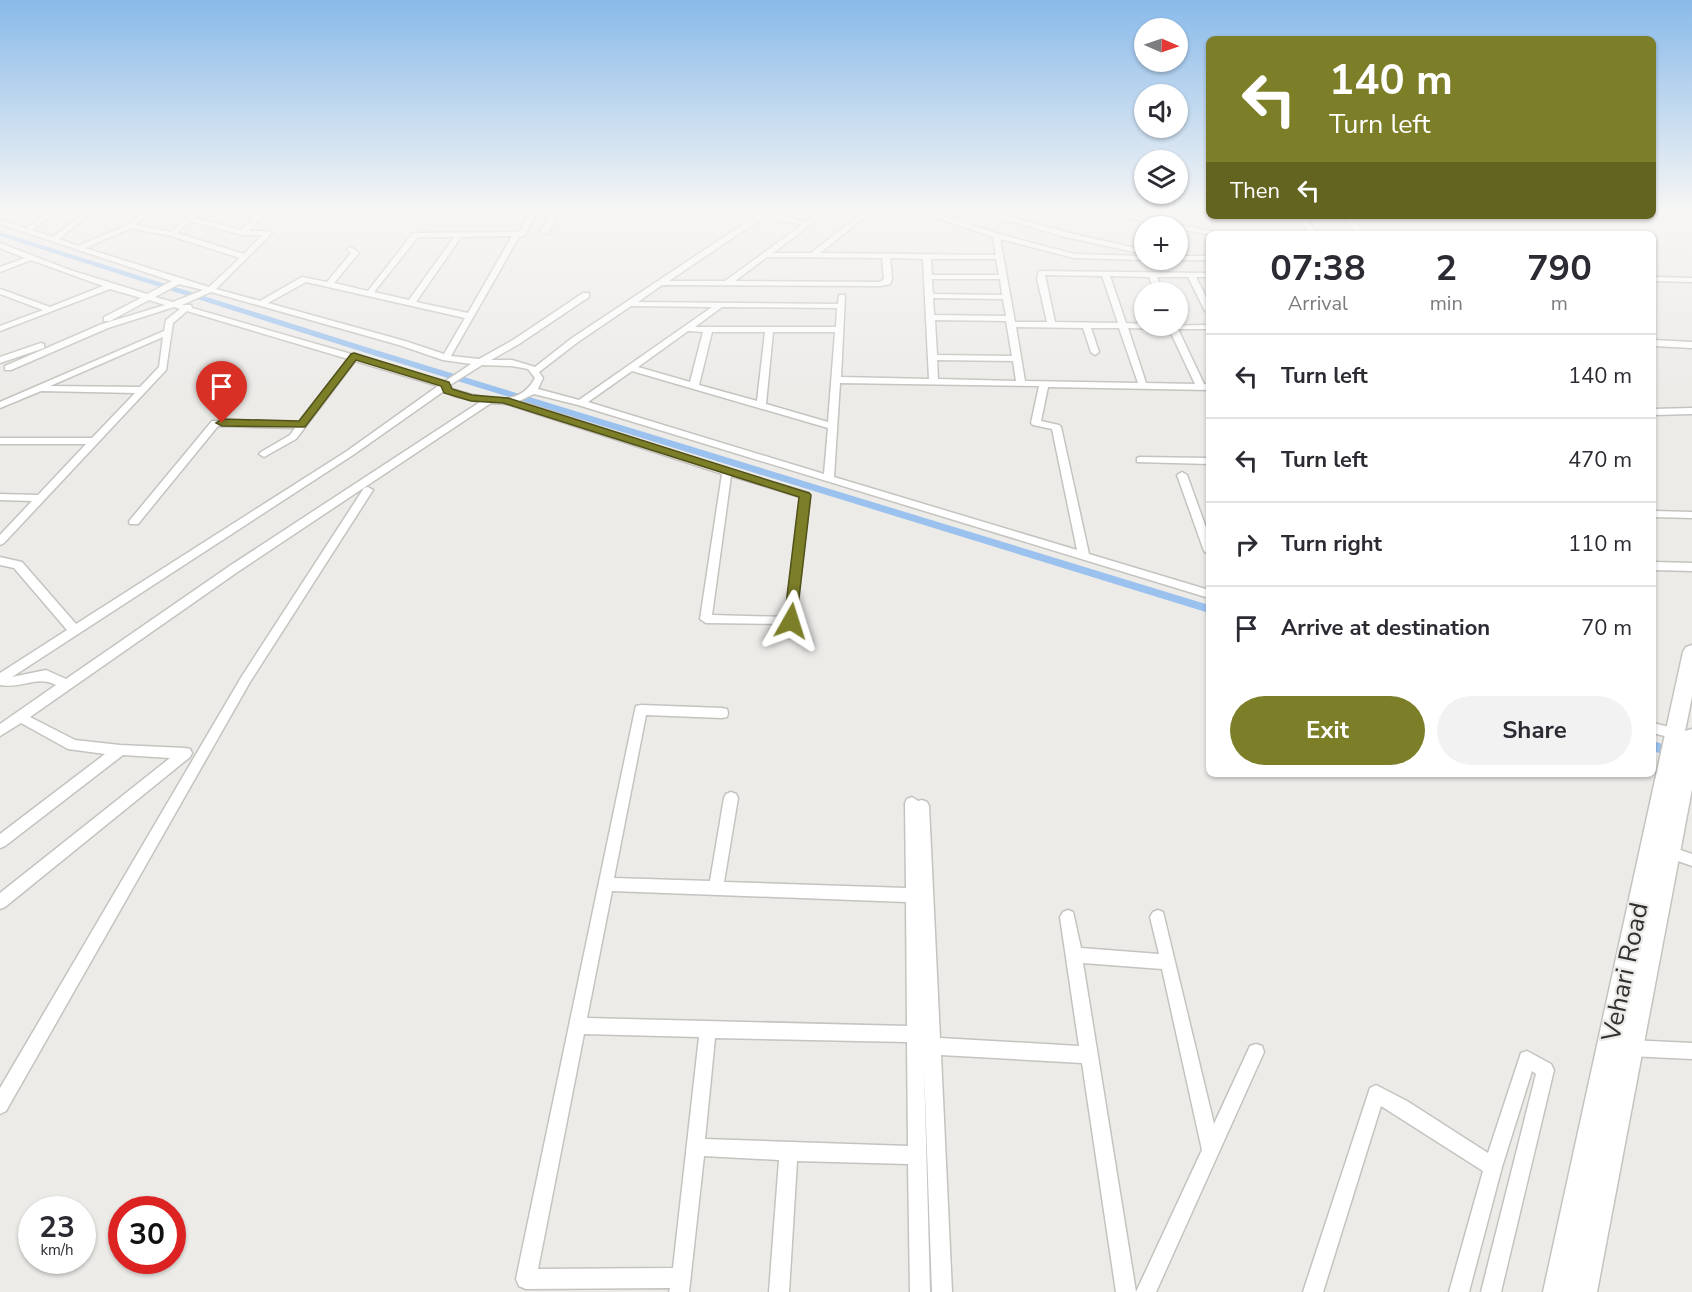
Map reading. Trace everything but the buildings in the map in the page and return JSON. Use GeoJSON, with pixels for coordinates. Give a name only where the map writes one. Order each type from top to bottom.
{"type":"FeatureCollection","features":[{"type":"Feature","properties":{"kind":"main road","name":"Vehari Road"},"geometry":{"type":"LineString","coordinates":[[1582,1292],[1669,852],[1682,765],[1681,736],[1692,652]]}},
{"type":"Feature","properties":{"kind":"main road","name":"Vehari Road"},"geometry":{"type":"LineString","coordinates":[[1558,1292],[1682,765]]}},
{"type":"Feature","properties":{"kind":"street"},"geometry":{"type":"LineString","coordinates":[[61,269],[110,286],[188,307],[446,385]]}},
{"type":"Feature","properties":{"kind":"street"},"geometry":{"type":"LineString","coordinates":[[143,269],[402,343],[446,358],[512,363],[531,367],[538,378],[532,391],[517,399],[504,400],[488,401],[448,391],[446,385]]}},
{"type":"Feature","properties":{"kind":"street"},"geometry":{"type":"LineString","coordinates":[[0,376],[8,368],[105,326],[176,304],[210,290],[231,269]]}},
{"type":"Feature","properties":{"kind":"street"},"geometry":{"type":"LineString","coordinates":[[328,285],[341,269]]}},
{"type":"Feature","properties":{"kind":"street"},"geometry":{"type":"LineString","coordinates":[[369,294],[389,269]]}},
{"type":"Feature","properties":{"kind":"street"},"geometry":{"type":"LineString","coordinates":[[411,303],[435,269]]}},
{"type":"Feature","properties":{"kind":"street"},"geometry":{"type":"LineString","coordinates":[[446,358],[497,269]]}},
{"type":"Feature","properties":{"kind":"street"},"geometry":{"type":"LineString","coordinates":[[534,372],[575,340],[682,269]]}},
{"type":"Feature","properties":{"kind":"street"},"geometry":{"type":"LineString","coordinates":[[727,283],[746,269]]}},
{"type":"Feature","properties":{"kind":"street"},"geometry":{"type":"LineString","coordinates":[[662,283],[881,284],[887,282],[887,269]]}},
{"type":"Feature","properties":{"kind":"street"},"geometry":{"type":"LineString","coordinates":[[928,269],[934,382]]}},
{"type":"Feature","properties":{"kind":"street"},"geometry":{"type":"LineString","coordinates":[[1001,269],[1021,384]]}},
{"type":"Feature","properties":{"kind":"street"},"geometry":{"type":"LineString","coordinates":[[1052,325],[1041,278],[1042,273],[1206,275]]}},
{"type":"Feature","properties":{"kind":"street"},"geometry":{"type":"LineString","coordinates":[[1105,273],[1143,386]]}},
{"type":"Feature","properties":{"kind":"street"},"geometry":{"type":"LineString","coordinates":[[1656,273],[1692,273]]}},
{"type":"Feature","properties":{"kind":"street"},"geometry":{"type":"LineString","coordinates":[[1152,274],[1155,282]]}},
{"type":"Feature","properties":{"kind":"street"},"geometry":{"type":"LineString","coordinates":[[1191,275],[1206,305]]}},
{"type":"Feature","properties":{"kind":"street"},"geometry":{"type":"LineString","coordinates":[[928,277],[1003,277]]}},
{"type":"Feature","properties":{"kind":"street"},"geometry":{"type":"LineString","coordinates":[[261,304],[305,279],[469,316]]}},
{"type":"Feature","properties":{"kind":"street"},"geometry":{"type":"LineString","coordinates":[[1656,279],[1692,280]]}},
{"type":"Feature","properties":{"kind":"street"},"geometry":{"type":"LineString","coordinates":[[0,360],[120,314],[178,281]]}},
{"type":"Feature","properties":{"kind":"street"},"geometry":{"type":"LineString","coordinates":[[0,329],[110,286]]}},
{"type":"Feature","properties":{"kind":"street"},"geometry":{"type":"LineString","coordinates":[[0,291],[50,310]]}},
{"type":"Feature","properties":{"kind":"street"},"geometry":{"type":"LineString","coordinates":[[0,680],[350,453],[477,362],[516,342],[586,295]]}},
{"type":"Feature","properties":{"kind":"street"},"geometry":{"type":"LineString","coordinates":[[0,301],[13,296]]}},
{"type":"Feature","properties":{"kind":"street"},"geometry":{"type":"LineString","coordinates":[[930,296],[1006,297]]}},
{"type":"Feature","properties":{"kind":"street"},"geometry":{"type":"LineString","coordinates":[[628,304],[720,305],[842,302],[829,479]]}},
{"type":"Feature","properties":{"kind":"street"},"geometry":{"type":"LineString","coordinates":[[581,403],[720,305]]}},
{"type":"Feature","properties":{"kind":"street"},"geometry":{"type":"LineString","coordinates":[[0,541],[163,368],[169,322],[188,307]]}},
{"type":"Feature","properties":{"kind":"street"},"geometry":{"type":"LineString","coordinates":[[931,317],[1052,325],[1134,326]]}},
{"type":"Feature","properties":{"kind":"street"},"geometry":{"type":"LineString","coordinates":[[1086,325],[1095,352]]}},
{"type":"Feature","properties":{"kind":"street"},"geometry":{"type":"LineString","coordinates":[[1188,326],[1206,327]]}},
{"type":"Feature","properties":{"kind":"street"},"geometry":{"type":"LineString","coordinates":[[685,330],[839,330]]}},
{"type":"Feature","properties":{"kind":"street"},"geometry":{"type":"LineString","coordinates":[[694,386],[708,330]]}},
{"type":"Feature","properties":{"kind":"street"},"geometry":{"type":"LineString","coordinates":[[761,405],[770,330]]}},
{"type":"Feature","properties":{"kind":"street"},"geometry":{"type":"LineString","coordinates":[[0,405],[168,332]]}},
{"type":"Feature","properties":{"kind":"street"},"geometry":{"type":"LineString","coordinates":[[835,380],[1205,387],[1178,336]]}},
{"type":"Feature","properties":{"kind":"street"},"geometry":{"type":"LineString","coordinates":[[1656,343],[1692,345]]}},
{"type":"Feature","properties":{"kind":"street"},"geometry":{"type":"LineString","coordinates":[[264,454],[293,437],[354,356]]}},
{"type":"Feature","properties":{"kind":"street"},"geometry":{"type":"LineString","coordinates":[[933,357],[1017,359]]}},
{"type":"Feature","properties":{"kind":"street"},"geometry":{"type":"LineString","coordinates":[[0,360],[8,364],[8,368]]}},
{"type":"Feature","properties":{"kind":"street"},"geometry":{"type":"LineString","coordinates":[[631,368],[832,426]]}},
{"type":"Feature","properties":{"kind":"street"},"geometry":{"type":"LineString","coordinates":[[1044,384],[1036,423],[1056,427],[1084,556]]}},
{"type":"Feature","properties":{"kind":"street"},"geometry":{"type":"LineString","coordinates":[[38,389],[141,390]]}},
{"type":"Feature","properties":{"kind":"street"},"geometry":{"type":"LineString","coordinates":[[532,391],[581,403],[1206,593]]}},
{"type":"Feature","properties":{"kind":"street"},"geometry":{"type":"LineString","coordinates":[[504,400],[805,495],[791,621],[706,619],[727,472]]}},
{"type":"Feature","properties":{"kind":"street"},"geometry":{"type":"LineString","coordinates":[[0,731],[235,568],[488,401]]}},
{"type":"Feature","properties":{"kind":"street"},"geometry":{"type":"LineString","coordinates":[[1656,412],[1692,411]]}},
{"type":"Feature","properties":{"kind":"street"},"geometry":{"type":"LineString","coordinates":[[1656,417],[1692,416]]}},
{"type":"Feature","properties":{"kind":"street"},"geometry":{"type":"LineString","coordinates":[[134,522],[215,423],[302,424]]}},
{"type":"Feature","properties":{"kind":"street"},"geometry":{"type":"LineString","coordinates":[[0,441],[93,441]]}},
{"type":"Feature","properties":{"kind":"street"},"geometry":{"type":"LineString","coordinates":[[1140,460],[1206,461]]}},
{"type":"Feature","properties":{"kind":"street"},"geometry":{"type":"LineString","coordinates":[[1182,475],[1206,543]]}},
{"type":"Feature","properties":{"kind":"street"},"geometry":{"type":"LineString","coordinates":[[0,1105],[246,679],[368,490]]}},
{"type":"Feature","properties":{"kind":"street"},"geometry":{"type":"LineString","coordinates":[[0,497],[40,498]]}},
{"type":"Feature","properties":{"kind":"street"},"geometry":{"type":"LineString","coordinates":[[1656,514],[1692,515]]}},
{"type":"Feature","properties":{"kind":"street"},"geometry":{"type":"LineString","coordinates":[[0,561],[18,565],[75,631]]}},
{"type":"Feature","properties":{"kind":"street"},"geometry":{"type":"LineString","coordinates":[[1656,566],[1692,567]]}},
{"type":"Feature","properties":{"kind":"street"},"geometry":{"type":"LineString","coordinates":[[0,680],[12,682],[46,675],[67,685]]}},
{"type":"Feature","properties":{"kind":"street"},"geometry":{"type":"LineString","coordinates":[[708,1029],[681,1285],[526,1279],[641,710],[722,713]]}},
{"type":"Feature","properties":{"kind":"street"},"geometry":{"type":"LineString","coordinates":[[0,902],[185,753],[73,745],[20,717]]}},
{"type":"Feature","properties":{"kind":"street"},"geometry":{"type":"LineString","coordinates":[[1656,729],[1681,736]]}},
{"type":"Feature","properties":{"kind":"street"},"geometry":{"type":"LineString","coordinates":[[0,842],[120,750]]}},
{"type":"Feature","properties":{"kind":"street"},"geometry":{"type":"LineString","coordinates":[[716,888],[730,798]]}},
{"type":"Feature","properties":{"kind":"street"},"geometry":{"type":"LineString","coordinates":[[920,1292],[913,895],[917,805],[942,1292]]}},
{"type":"Feature","properties":{"kind":"street"},"geometry":{"type":"LineString","coordinates":[[1669,852],[1692,860]]}},
{"type":"Feature","properties":{"kind":"street"},"geometry":{"type":"LineString","coordinates":[[606,884],[913,895]]}},
{"type":"Feature","properties":{"kind":"street"},"geometry":{"type":"LineString","coordinates":[[1068,917],[1126,1292]]}},
{"type":"Feature","properties":{"kind":"street"},"geometry":{"type":"LineString","coordinates":[[1158,917],[1211,1150]]}},
{"type":"Feature","properties":{"kind":"street"},"geometry":{"type":"LineString","coordinates":[[1074,955],[1168,962]]}},
{"type":"Feature","properties":{"kind":"street"},"geometry":{"type":"LineString","coordinates":[[577,1026],[915,1034]]}},
{"type":"Feature","properties":{"kind":"street"},"geometry":{"type":"LineString","coordinates":[[931,1046],[1089,1055]]}},
{"type":"Feature","properties":{"kind":"street"},"geometry":{"type":"LineString","coordinates":[[1629,1048],[1692,1051]]}},
{"type":"Feature","properties":{"kind":"street"},"geometry":{"type":"LineString","coordinates":[[1146,1292],[1256,1052]]}},
{"type":"Feature","properties":{"kind":"street"},"geometry":{"type":"LineString","coordinates":[[1459,1292],[1493,1167],[1527,1059],[1545,1070],[1491,1292]]}},
{"type":"Feature","properties":{"kind":"street"},"geometry":{"type":"LineString","coordinates":[[1312,1292],[1376,1094],[1401,1107],[1493,1167]]}},
{"type":"Feature","properties":{"kind":"street"},"geometry":{"type":"LineString","coordinates":[[696,1147],[917,1155]]}},
{"type":"Feature","properties":{"kind":"street"},"geometry":{"type":"LineString","coordinates":[[779,1292],[789,1152]]}},
{"type":"Feature","properties":{"kind":"waterway"},"geometry":{"type":"LineString","coordinates":[[111,269],[1206,608]]}},
{"type":"Feature","properties":{"kind":"waterway"},"geometry":{"type":"LineString","coordinates":[[1656,747],[1692,758]]}},
{"type":"Feature","properties":{"kind":"route"},"geometry":{"type":"LineString","coordinates":[[222,423],[302,424],[354,356],[446,385],[448,391],[488,401],[504,400],[805,495],[791,621]]}}]}
